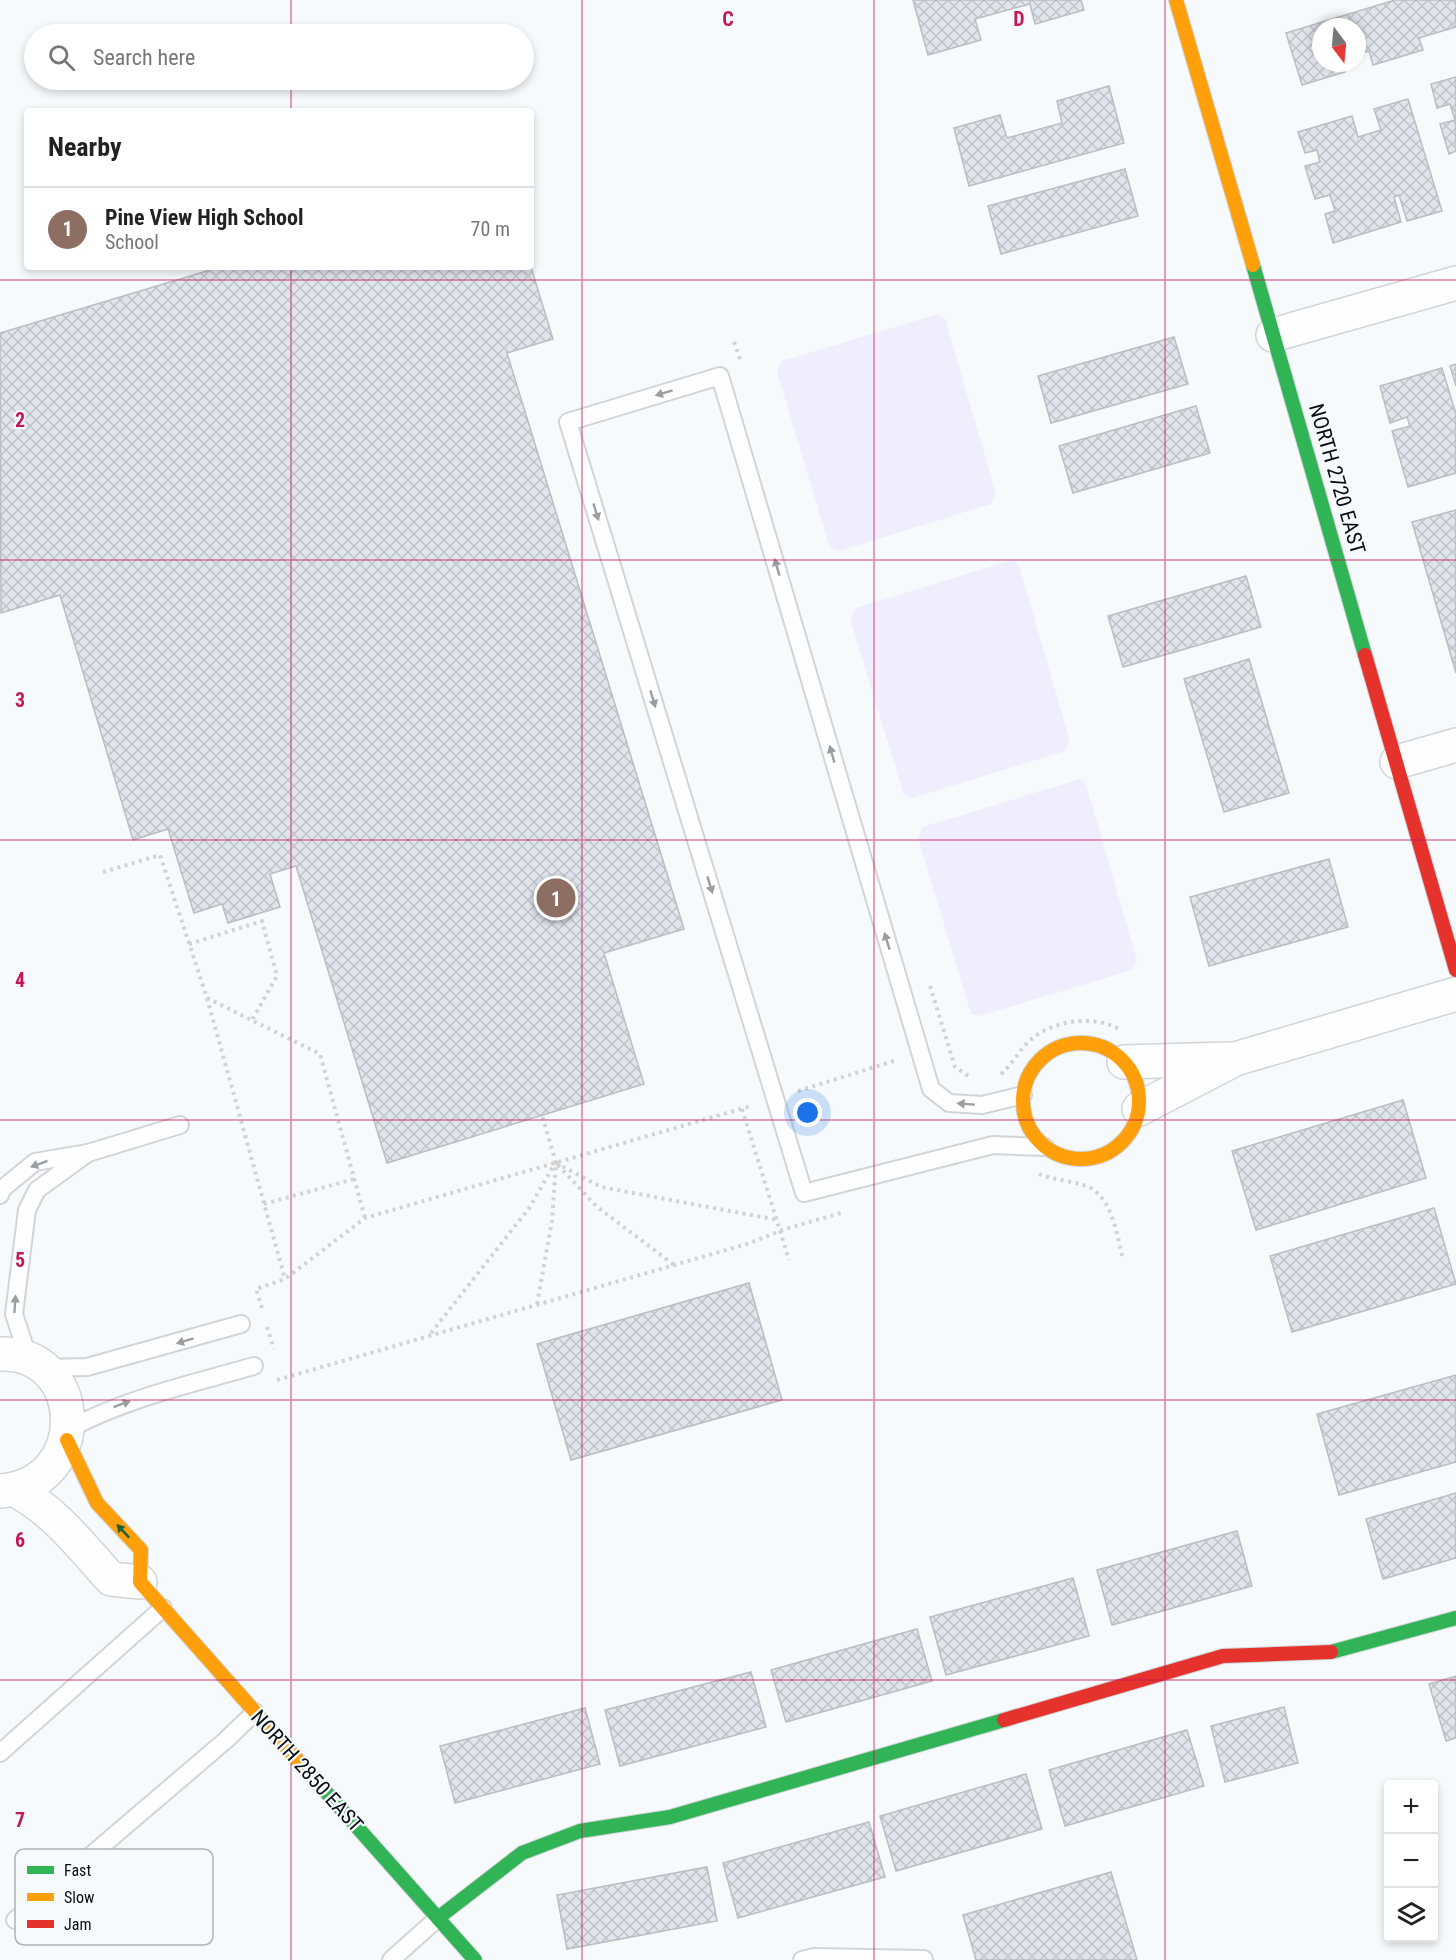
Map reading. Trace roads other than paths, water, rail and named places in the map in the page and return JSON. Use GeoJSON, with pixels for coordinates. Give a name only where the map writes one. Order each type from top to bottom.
{"type":"FeatureCollection","features":[{"type":"Feature","properties":{"kind":"street","name":"NORTH 2720 EAST"},"geometry":{"type":"LineString","coordinates":[[1176,0],[1456,970]]}},
{"type":"Feature","properties":{"kind":"street"},"geometry":{"type":"LineString","coordinates":[[1273,335],[1456,283]]}},
{"type":"Feature","properties":{"kind":"street"},"geometry":{"type":"LineString","coordinates":[[1397,762],[1456,745]]}},
{"type":"Feature","properties":{"kind":"street"},"geometry":{"type":"LineString","coordinates":[[1139,1109],[1235,1059],[1456,994]]}},
{"type":"Feature","properties":{"kind":"street"},"geometry":{"type":"LineString","coordinates":[[1124,1047],[1139,1093],[1139,1109],[1126,1138],[1114,1149],[1098,1157],[1070,1158],[1045,1147],[1032,1132],[1024,1114],[1023,1095],[1034,1069],[1054,1050],[1072,1044],[1092,1044],[1110,1050],[1124,1047],[1235,1059]]}},
{"type":"Feature","properties":{"kind":"street"},"geometry":{"type":"LineString","coordinates":[[8,1490],[33,1483],[48,1472],[59,1457],[68,1435],[69,1412],[64,1396],[55,1381],[24,1361]]}},
{"type":"Feature","properties":{"kind":"street"},"geometry":{"type":"LineString","coordinates":[[8,1490],[34,1500],[67,1529],[111,1580],[140,1582],[141,1550],[97,1503],[68,1435]]}},
{"type":"Feature","properties":{"kind":"street","name":"NORTH 2850 EAST"},"geometry":{"type":"LineString","coordinates":[[140,1582],[475,1960]]}},
{"type":"Feature","properties":{"kind":"street"},"geometry":{"type":"LineString","coordinates":[[438,1918],[522,1853],[580,1831],[670,1817],[1223,1656],[1336,1652],[1456,1618]]}},
{"type":"Feature","properties":{"kind":"lane"},"geometry":{"type":"LineString","coordinates":[[1023,1095],[982,1106],[949,1103],[931,1089],[720,376],[568,422],[804,1193],[993,1145],[1045,1147]]}},
{"type":"Feature","properties":{"kind":"lane"},"geometry":{"type":"LineString","coordinates":[[0,1195],[2,1189],[35,1162],[88,1153],[180,1125]]}},
{"type":"Feature","properties":{"kind":"lane"},"geometry":{"type":"LineString","coordinates":[[88,1153],[38,1190],[27,1210],[14,1314],[24,1361],[64,1369],[96,1365],[241,1324]]}},
{"type":"Feature","properties":{"kind":"lane"},"geometry":{"type":"LineString","coordinates":[[68,1435],[99,1413],[135,1399],[254,1366]]}},
{"type":"Feature","properties":{"kind":"lane"},"geometry":{"type":"LineString","coordinates":[[0,1753],[163,1608]]}},
{"type":"Feature","properties":{"kind":"lane"},"geometry":{"type":"LineString","coordinates":[[98,1849],[226,1740],[255,1712]]}},
{"type":"Feature","properties":{"kind":"lane"},"geometry":{"type":"LineString","coordinates":[[391,1960],[438,1918]]}},
{"type":"Feature","properties":{"kind":"lane"},"geometry":{"type":"LineString","coordinates":[[802,1960],[814,1957],[924,1959]]}},
{"type":"Feature","properties":{"kind":"place","name":"Pine View High School"},"geometry":{"type":"Point","coordinates":[556,898]}}]}
